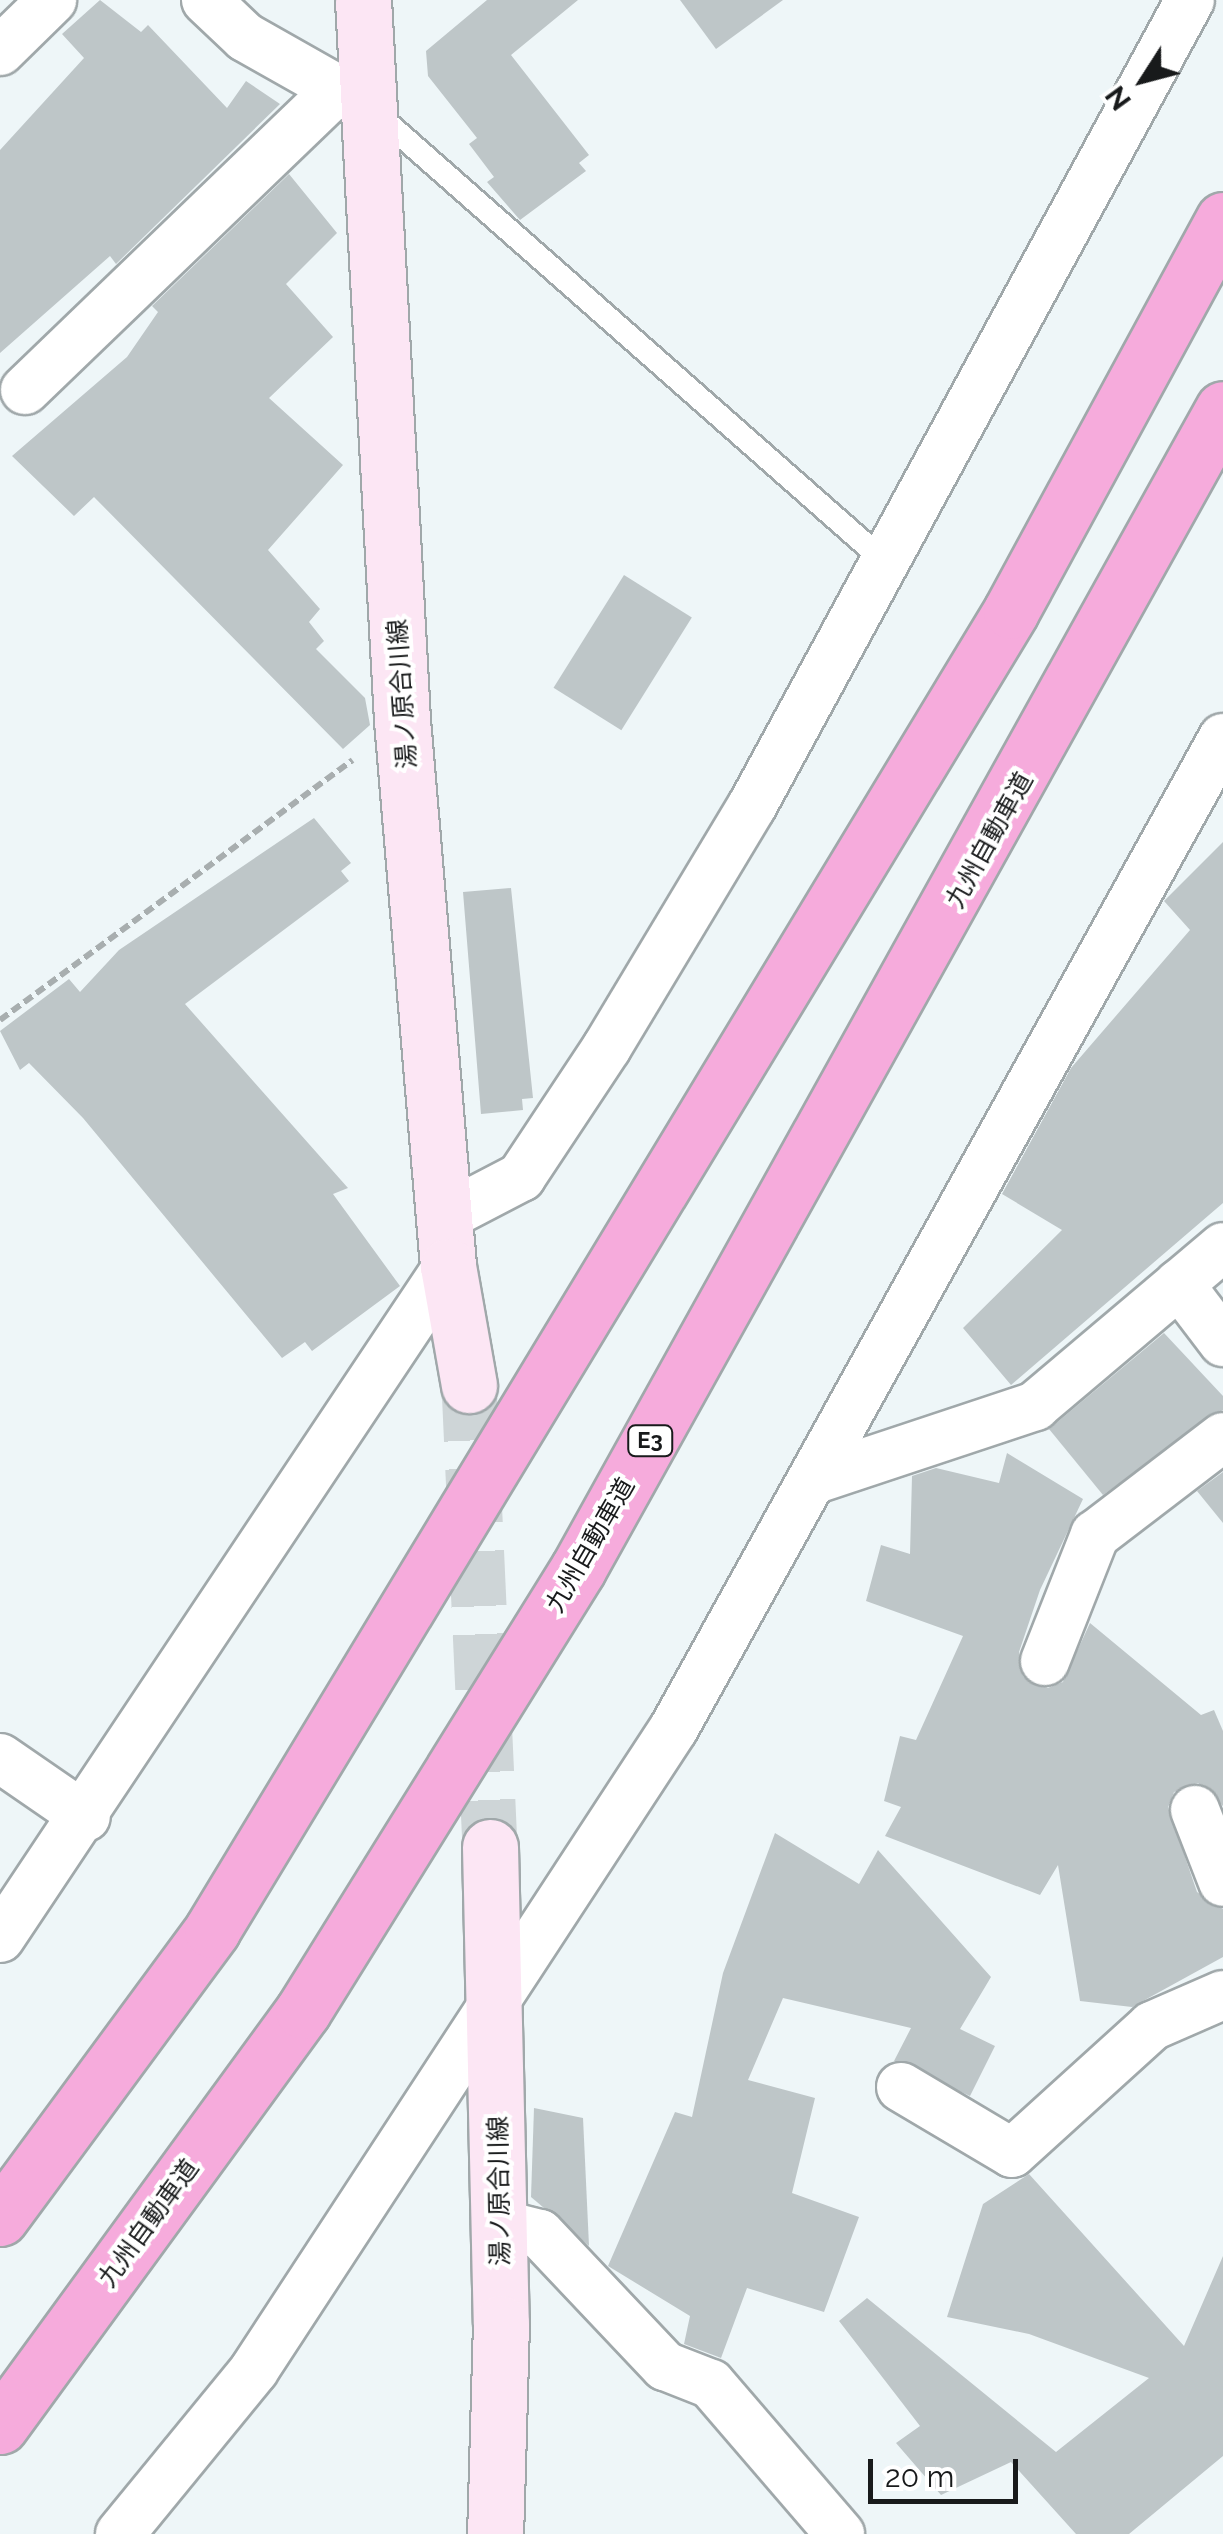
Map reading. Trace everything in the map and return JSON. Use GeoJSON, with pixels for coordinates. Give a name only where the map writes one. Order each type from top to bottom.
{"type":"FeatureCollection","features":[{"type":"Feature","properties":{"kind":"highway"},"geometry":{"type":"LineString","coordinates":[[0,2218],[222,1913],[1011,611],[1223,220]]}},
{"type":"Feature","properties":{"kind":"highway","name":"九州自動車道"},"geometry":{"type":"LineString","coordinates":[[0,2426],[303,2010],[578,1569],[1223,409]]}},
{"type":"Feature","properties":{"kind":"main road","name":"湯ノ原合川線"},"geometry":{"type":"LineString","coordinates":[[362,0],[352,98],[447,1241],[469,1385]]}},
{"type":"Feature","properties":{"kind":"main road","name":"湯ノ原合川線"},"geometry":{"type":"LineString","coordinates":[[490,1847],[500,2224],[495,2534]]}},
{"type":"Feature","properties":{"kind":"street"},"geometry":{"type":"LineString","coordinates":[[0,51],[52,0]]}},
{"type":"Feature","properties":{"kind":"street"},"geometry":{"type":"LineString","coordinates":[[26,390],[352,98],[246,37],[206,0]]}},
{"type":"Feature","properties":{"kind":"street"},"geometry":{"type":"LineString","coordinates":[[0,1938],[86,1816],[447,1241],[522,1177],[752,806],[882,559],[1190,0]]}},
{"type":"Feature","properties":{"kind":"street"},"geometry":{"type":"LineString","coordinates":[[120,2534],[254,2370],[495,1991],[674,1728],[819,1478],[1223,738]]}},
{"type":"Feature","properties":{"kind":"street"},"geometry":{"type":"LineString","coordinates":[[819,1478],[1035,1406],[1223,1246]]}},
{"type":"Feature","properties":{"kind":"street"},"geometry":{"type":"LineString","coordinates":[[1179,1284],[1223,1342]]}},
{"type":"Feature","properties":{"kind":"street"},"geometry":{"type":"LineString","coordinates":[[1045,1662],[1095,1534],[1223,1437]]}},
{"type":"Feature","properties":{"kind":"street"},"geometry":{"type":"LineString","coordinates":[[0,1758],[86,1816]]}},
{"type":"Feature","properties":{"kind":"street"},"geometry":{"type":"LineString","coordinates":[[1196,1810],[1223,1882]]}},
{"type":"Feature","properties":{"kind":"street"},"geometry":{"type":"LineString","coordinates":[[901,2088],[1012,2153],[1152,2026],[1223,1995]]}},
{"type":"Feature","properties":{"kind":"street"},"geometry":{"type":"LineString","coordinates":[[500,2224],[540,2234],[666,2366],[711,2384],[840,2534]]}},
{"type":"Feature","properties":{"kind":"lane"},"geometry":{"type":"LineString","coordinates":[[352,98],[882,559]]}},
{"type":"Feature","properties":{"kind":"path"},"geometry":{"type":"LineString","coordinates":[[0,1020],[224,863],[402,720]]}},
{"type":"Feature","properties":{"kind":"building"},"geometry":{"type":"Polygon","coordinates":[[[100,0],[141,32],[148,25],[227,108],[246,81],[280,104],[116,264],[110,256],[0,353],[0,150],[84,58],[62,34],[100,0]]]}},
{"type":"Feature","properties":{"kind":"building"},"geometry":{"type":"Polygon","coordinates":[[[487,0],[578,0],[511,55],[589,155],[579,163],[586,171],[520,220],[487,182],[494,177],[469,144],[477,138],[428,76],[426,51],[487,0]]]}},
{"type":"Feature","properties":{"kind":"building"},"geometry":{"type":"Polygon","coordinates":[[[680,0],[783,0],[716,49],[680,0]]]}},
{"type":"Feature","properties":{"kind":"building"},"geometry":{"type":"Polygon","coordinates":[[[289,174],[337,233],[286,284],[333,337],[269,398],[343,465],[268,550],[320,609],[309,622],[324,641],[316,649],[365,698],[370,725],[343,749],[94,497],[74,516],[12,456],[127,357],[158,312],[152,306],[289,174]]]}},
{"type":"Feature","properties":{"kind":"building"},"geometry":{"type":"Polygon","coordinates":[[[624,575],[692,617],[621,730],[554,688],[624,575]]]}},
{"type":"Feature","properties":{"kind":"building"},"geometry":{"type":"Polygon","coordinates":[[[314,818],[351,863],[341,871],[349,881],[185,1004],[348,1188],[333,1194],[400,1286],[312,1351],[305,1342],[282,1358],[83,1118],[29,1063],[20,1070],[0,1031],[69,979],[80,992],[119,950],[314,818]]]}},
{"type":"Feature","properties":{"kind":"building"},"geometry":{"type":"Polygon","coordinates":[[[1223,842],[1223,1203],[1011,1385],[963,1328],[1062,1230],[1002,1194],[1071,1068],[1190,930],[1164,901],[1223,842]]]}},
{"type":"Feature","properties":{"kind":"building"},"geometry":{"type":"Polygon","coordinates":[[[511,888],[533,1098],[522,1099],[523,1110],[481,1114],[463,892],[511,888]]]}},
{"type":"Feature","properties":{"kind":"building"},"geometry":{"type":"Polygon","coordinates":[[[1164,1333],[1223,1396],[1223,1410],[1103,1495],[1049,1429],[1164,1333]]]}},
{"type":"Feature","properties":{"kind":"building"},"geometry":{"type":"Polygon","coordinates":[[[1007,1453],[1083,1499],[1040,1590],[1019,1652],[1023,1677],[1048,1688],[1063,1682],[1090,1623],[1201,1715],[1214,1710],[1223,1731],[1223,1806],[1198,1783],[1174,1792],[1168,1807],[1197,1892],[1223,1909],[1223,1957],[1132,2007],[1080,2001],[1058,1865],[1040,1895],[885,1836],[901,1807],[884,1801],[900,1736],[916,1740],[963,1636],[866,1601],[881,1545],[910,1554],[912,1476],[936,1468],[999,1483],[1007,1453]]]}},
{"type":"Feature","properties":{"kind":"building"},"geometry":{"type":"Polygon","coordinates":[[[1223,1472],[1223,1523],[1197,1491],[1223,1472]]]}},
{"type":"Feature","properties":{"kind":"building"},"geometry":{"type":"Polygon","coordinates":[[[775,1833],[859,1884],[878,1850],[991,1977],[960,2029],[995,2046],[970,2096],[894,2061],[911,2028],[783,1998],[748,2080],[815,2098],[792,2193],[859,2217],[824,2312],[747,2288],[721,2358],[684,2344],[690,2316],[608,2266],[675,2112],[692,2117],[723,1973],[775,1833]]]}},
{"type":"Feature","properties":{"kind":"building"},"geometry":{"type":"Polygon","coordinates":[[[534,2108],[583,2118],[589,2246],[531,2197],[534,2108]]]}},
{"type":"Feature","properties":{"kind":"building"},"geometry":{"type":"Polygon","coordinates":[[[1029,2174],[1184,2346],[1223,2256],[1223,2456],[1129,2534],[1076,2534],[1011,2462],[941,2495],[896,2443],[920,2426],[839,2321],[867,2298],[1056,2452],[1149,2378],[1029,2334],[947,2317],[983,2204],[1029,2174]]]}},
{"type":"Feature","properties":{"kind":"tunnel"},"geometry":{"type":"LineString","coordinates":[[469,1385],[490,1847]]}}]}
